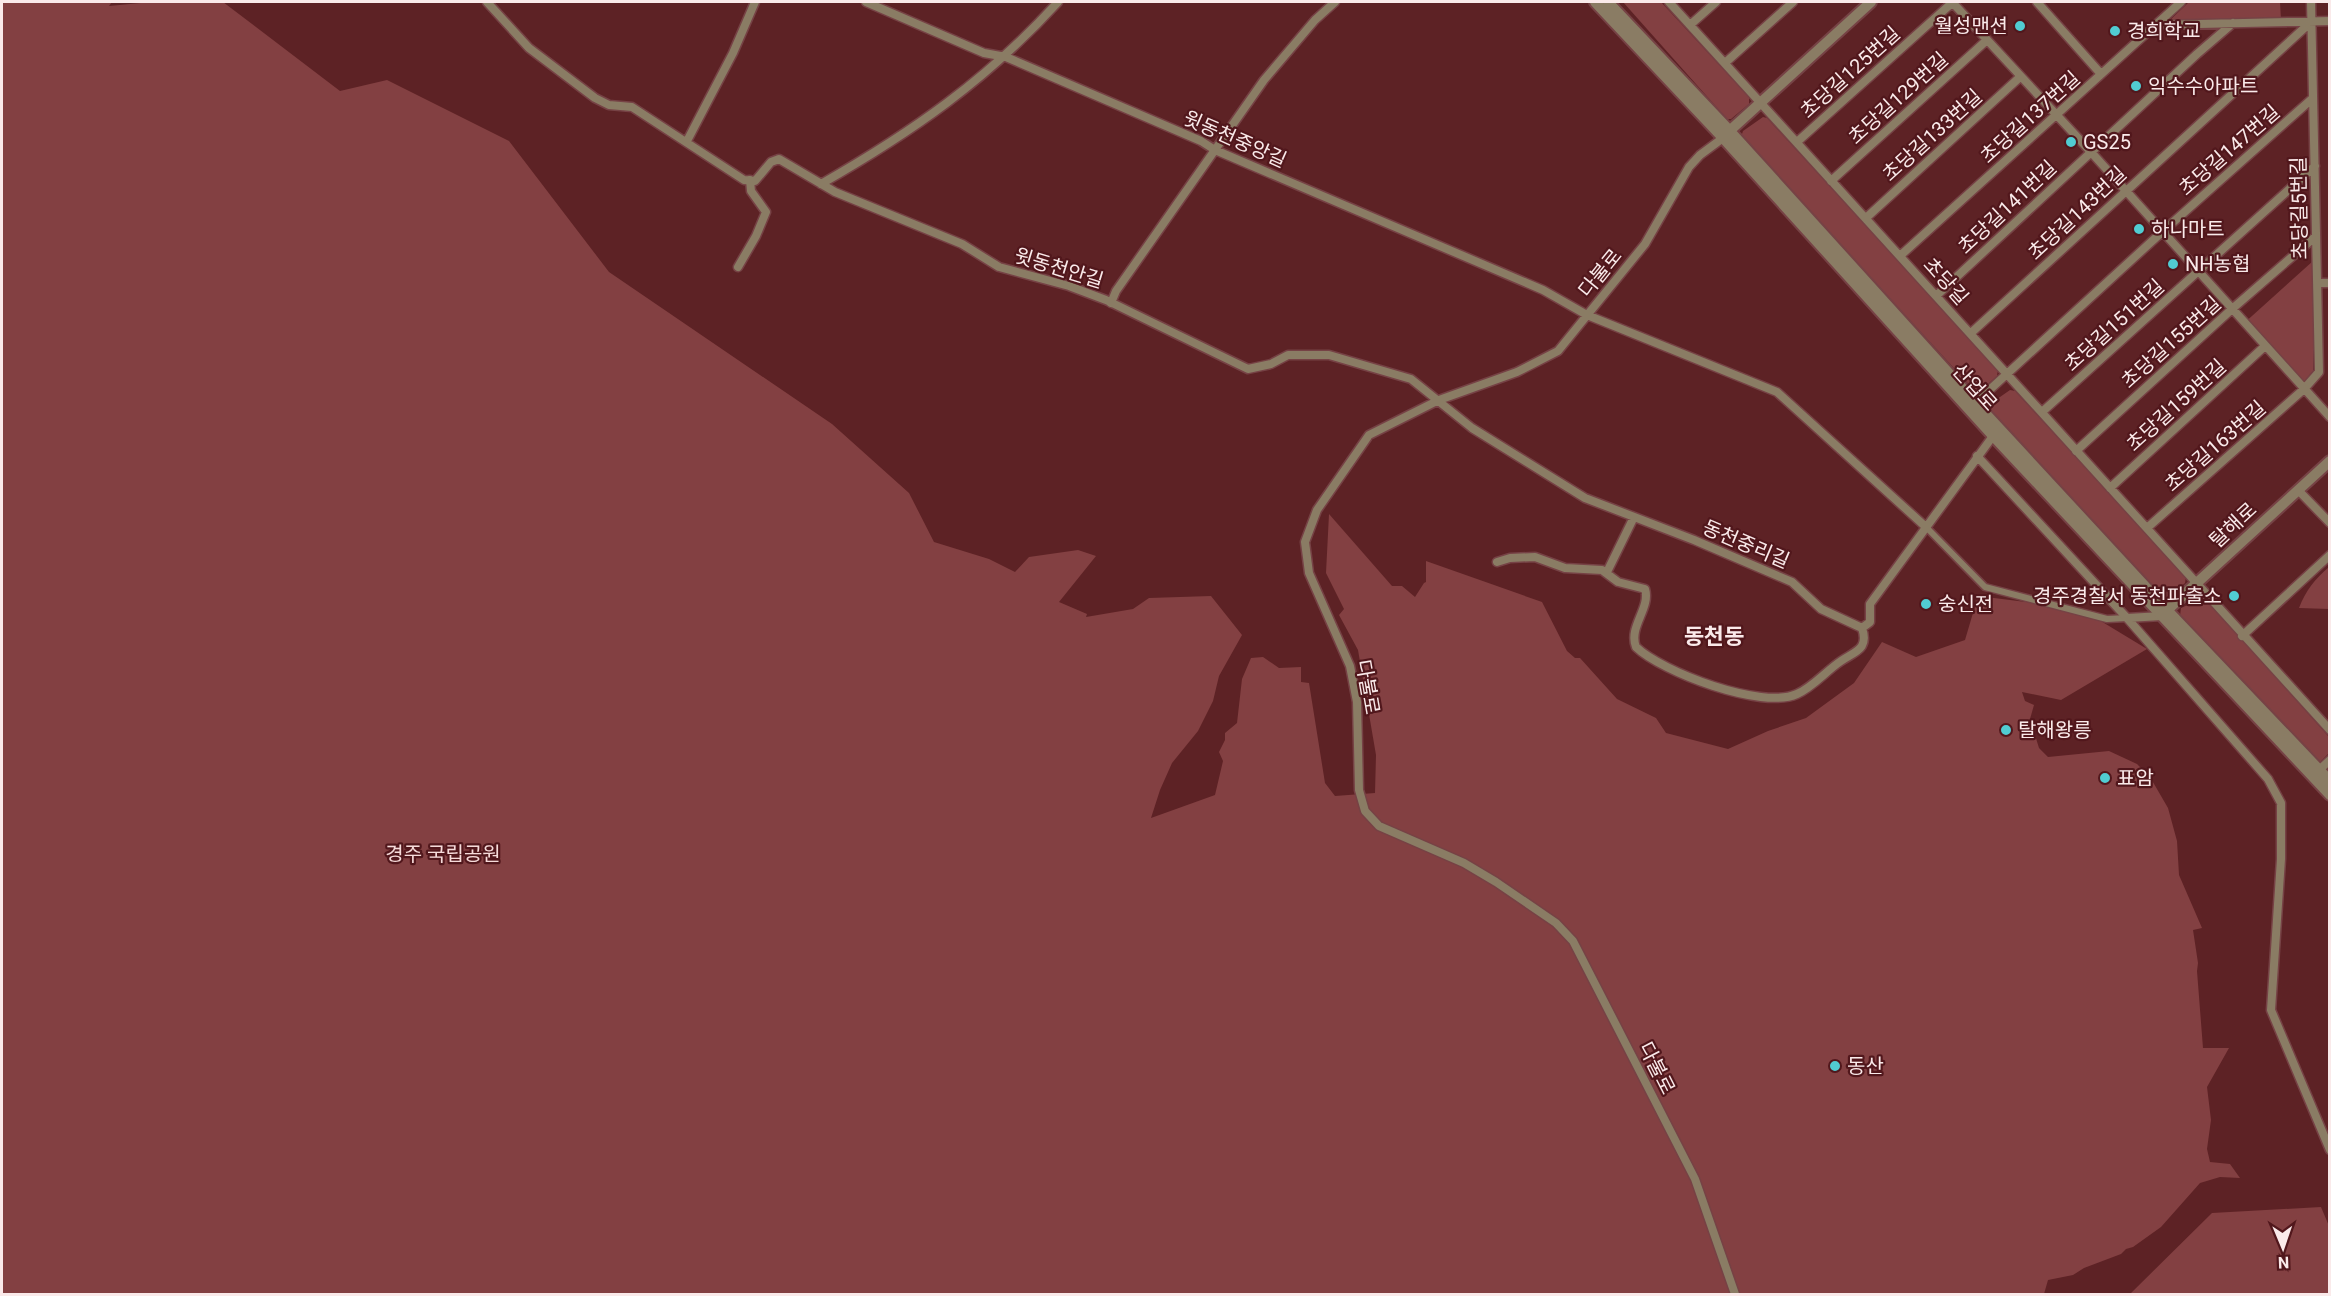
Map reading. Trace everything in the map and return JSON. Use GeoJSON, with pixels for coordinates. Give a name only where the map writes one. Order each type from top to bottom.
{"type":"FeatureCollection","features":[{"type":"Feature","properties":{"kind":"street"},"geometry":{"type":"LineString","coordinates":[[487,2],[529,48],[595,98],[609,105],[632,107],[744,180],[750,180],[751,191],[766,212],[765,219],[738,267]]}},
{"type":"Feature","properties":{"kind":"street"},"geometry":{"type":"LineString","coordinates":[[687,141],[733,53],[755,2]]}},
{"type":"Feature","properties":{"kind":"street","name":"윗동천중앙길"},"geometry":{"type":"LineString","coordinates":[[866,2],[984,53],[1006,57],[1200,141],[1215,150],[1543,290],[1587,315],[1777,392],[1927,528]]}},
{"type":"Feature","properties":{"kind":"street"},"geometry":{"type":"LineString","coordinates":[[821,184],[961,95],[1006,57],[1058,2]]}},
{"type":"Feature","properties":{"kind":"street"},"geometry":{"type":"LineString","coordinates":[[1111,303],[1116,291],[1287,51],[1335,2]]}},
{"type":"Feature","properties":{"kind":"street","name":"산업로"},"geometry":{"type":"LineString","coordinates":[[1595,2],[1726,134]]}},
{"type":"Feature","properties":{"kind":"street","name":"산업로"},"geometry":{"type":"LineString","coordinates":[[1608,2],[1972,405],[2330,795]]}},
{"type":"Feature","properties":{"kind":"street","name":"초당길"},"geometry":{"type":"LineString","coordinates":[[1669,2],[2007,372],[2242,636],[2330,730]]}},
{"type":"Feature","properties":{"kind":"street"},"geometry":{"type":"LineString","coordinates":[[1690,25],[1716,2]]}},
{"type":"Feature","properties":{"kind":"street"},"geometry":{"type":"LineString","coordinates":[[1725,63],[1793,2]]}},
{"type":"Feature","properties":{"kind":"street"},"geometry":{"type":"LineString","coordinates":[[1726,134],[1871,2]]}},
{"type":"Feature","properties":{"kind":"street"},"geometry":{"type":"LineString","coordinates":[[1953,2],[2330,417]]}},
{"type":"Feature","properties":{"kind":"street","name":"초당길125번길"},"geometry":{"type":"LineString","coordinates":[[1797,142],[1953,2]]}},
{"type":"Feature","properties":{"kind":"street"},"geometry":{"type":"LineString","coordinates":[[2037,2],[2101,74]]}},
{"type":"Feature","properties":{"kind":"street","name":"초당길137번길"},"geometry":{"type":"LineString","coordinates":[[1901,255],[2181,2]]}},
{"type":"Feature","properties":{"kind":"street","name":"초당길5번길"},"geometry":{"type":"LineString","coordinates":[[2304,389],[2319,372],[2312,2]]}},
{"type":"Feature","properties":{"kind":"street","name":"초당길143번길"},"geometry":{"type":"LineString","coordinates":[[1971,333],[2312,21]]}},
{"type":"Feature","properties":{"kind":"street"},"geometry":{"type":"LineString","coordinates":[[2155,25],[2330,21]]}},
{"type":"Feature","properties":{"kind":"street","name":"초당길141번길"},"geometry":{"type":"LineString","coordinates":[[1936,296],[2233,23]]}},
{"type":"Feature","properties":{"kind":"street","name":"초당길129번길"},"geometry":{"type":"LineString","coordinates":[[1832,181],[1987,40]]}},
{"type":"Feature","properties":{"kind":"street","name":"초당길133번길"},"geometry":{"type":"LineString","coordinates":[[1866,218],[2020,76]]}},
{"type":"Feature","properties":{"kind":"street","name":"초당길147번길"},"geometry":{"type":"LineString","coordinates":[[1972,405],[2313,98]]}},
{"type":"Feature","properties":{"kind":"street","name":"다불로"},"geometry":{"type":"LineString","coordinates":[[1726,134],[1700,154],[1689,167],[1645,244],[1558,351],[1517,372],[1439,400],[1369,435],[1317,510],[1305,542],[1309,573],[1350,666],[1357,702],[1359,790],[1365,811],[1379,826],[1464,863],[1496,882],[1556,923],[1574,941],[1695,1179],[1735,1294]]}},
{"type":"Feature","properties":{"kind":"street","name":"윗동천안길"},"geometry":{"type":"LineString","coordinates":[[750,180],[755,181],[771,162],[778,159],[821,184],[908,224],[962,244],[999,267],[1069,286],[1111,303],[1248,369],[1271,364],[1288,355],[1329,355],[1411,379],[1439,400]]}},
{"type":"Feature","properties":{"kind":"street","name":"초당길151번길"},"geometry":{"type":"LineString","coordinates":[[2042,412],[2315,166]]}},
{"type":"Feature","properties":{"kind":"street","name":"초당길155번길"},"geometry":{"type":"LineString","coordinates":[[2076,450],[2316,236]]}},
{"type":"Feature","properties":{"kind":"street"},"geometry":{"type":"LineString","coordinates":[[2317,283],[2330,283]]}},
{"type":"Feature","properties":{"kind":"street","name":"초당길159번길"},"geometry":{"type":"LineString","coordinates":[[2110,488],[2265,346]]}},
{"type":"Feature","properties":{"kind":"street","name":"초당길163번길"},"geometry":{"type":"LineString","coordinates":[[2146,528],[2304,389]]}},
{"type":"Feature","properties":{"kind":"street","name":"동천중리길"},"geometry":{"type":"LineString","coordinates":[[1439,400],[1472,428],[1585,498],[1694,540],[1792,582],[1821,609],[1862,628]]}},
{"type":"Feature","properties":{"kind":"street","name":"산업로"},"geometry":{"type":"LineString","coordinates":[[1972,405],[1994,436],[2330,781]]}},
{"type":"Feature","properties":{"kind":"street"},"geometry":{"type":"LineString","coordinates":[[1497,562],[1510,558],[1535,557],[1565,568],[1607,572],[1618,582],[1641,587],[1646,591],[1643,610],[1634,636],[1636,647],[1641,652],[1727,692],[1780,698],[1798,694],[1862,647],[1865,636],[1862,628],[1870,622],[1870,604],[1977,456],[1994,436]]}},
{"type":"Feature","properties":{"kind":"street"},"geometry":{"type":"LineString","coordinates":[[1977,456],[2127,618],[2268,779],[2281,803],[2281,859],[2271,1010],[2330,1150]]}},
{"type":"Feature","properties":{"kind":"street","name":"탈해로"},"geometry":{"type":"LineString","coordinates":[[2164,613],[2330,461]]}},
{"type":"Feature","properties":{"kind":"street"},"geometry":{"type":"LineString","coordinates":[[2298,490],[2330,523]]}},
{"type":"Feature","properties":{"kind":"street"},"geometry":{"type":"LineString","coordinates":[[1607,572],[1634,517]]}},
{"type":"Feature","properties":{"kind":"street"},"geometry":{"type":"LineString","coordinates":[[1927,528],[1985,586],[2107,619],[2164,613]]}},
{"type":"Feature","properties":{"kind":"street"},"geometry":{"type":"LineString","coordinates":[[2242,636],[2330,555]]}},
{"type":"Feature","properties":{"kind":"street"},"geometry":{"type":"LineString","coordinates":[[2319,770],[2330,760]]}},
{"type":"Feature","properties":{"kind":"green space","name":"경주 국립공원"},"geometry":{"type":"Polygon","coordinates":[[[2,2],[112,2],[109,6],[151,2],[223,2],[340,91],[387,80],[509,141],[609,272],[832,424],[909,493],[934,542],[989,559],[1015,572],[1029,557],[1078,550],[1096,556],[1059,602],[1087,614],[1086,617],[1133,609],[1149,598],[1211,596],[1242,635],[1219,676],[1213,701],[1198,731],[1172,763],[1151,818],[1215,795],[1223,761],[1219,752],[1225,740],[1225,733],[1237,723],[1242,679],[1251,658],[1263,657],[1279,668],[1301,667],[1301,682],[1309,683],[1325,783],[1335,796],[1375,793],[1376,755],[1358,650],[1339,615],[1344,609],[1326,573],[1329,514],[1392,586],[1402,586],[1415,597],[1426,582],[1426,561],[1542,602],[1567,651],[1575,658],[1580,658],[1617,699],[1656,718],[1666,733],[1728,749],[1768,731],[1806,718],[1854,683],[1882,642],[1916,657],[1965,640],[1978,596],[2081,609],[2147,649],[2061,700],[2022,692],[2025,701],[2034,705],[2030,719],[2039,748],[2048,757],[2109,751],[2137,764],[2150,777],[2168,808],[2177,841],[2179,875],[2202,928],[2193,930],[2198,963],[2203,1048],[2229,1048],[2207,1087],[2211,1120],[2207,1149],[2210,1162],[2230,1164],[2240,1178],[2220,1177],[2200,1183],[2161,1227],[2133,1247],[2073,1275],[2048,1280],[2044,1294],[2,1294],[2,2]]]}},
{"type":"Feature","properties":{"kind":"green space"},"geometry":{"type":"Polygon","coordinates":[[[1623,2],[1661,2],[1749,97],[1749,104],[1731,119],[1727,119],[1623,2]]]}},
{"type":"Feature","properties":{"kind":"green space"},"geometry":{"type":"Polygon","coordinates":[[[2189,2],[2280,2],[2281,20],[2169,21],[2189,2]]]}},
{"type":"Feature","properties":{"kind":"green space"},"geometry":{"type":"Polygon","coordinates":[[[1763,117],[1767,118],[1998,369],[1997,376],[1980,391],[1975,391],[1741,137],[1743,131],[1763,117]]]}},
{"type":"Feature","properties":{"kind":"green space"},"geometry":{"type":"Polygon","coordinates":[[[2313,261],[2313,371],[2298,388],[2242,325],[2313,261]]]}},
{"type":"Feature","properties":{"kind":"green space"},"geometry":{"type":"Polygon","coordinates":[[[2010,390],[2015,391],[2186,576],[2185,583],[2168,598],[2164,598],[1989,410],[1990,404],[2010,390]]]}},
{"type":"Feature","properties":{"kind":"green space"},"geometry":{"type":"Polygon","coordinates":[[[2329,567],[2329,609],[2299,608],[2311,585],[2329,567]]]}},
{"type":"Feature","properties":{"kind":"green space"},"geometry":{"type":"Polygon","coordinates":[[[2194,602],[2209,602],[2329,737],[2329,753],[2321,761],[2315,761],[2180,616],[2181,608],[2194,602]]]}},
{"type":"Feature","properties":{"kind":"green space"},"geometry":{"type":"Polygon","coordinates":[[[2321,1207],[2329,1226],[2329,1294],[2130,1294],[2212,1213],[2321,1207]]]}},
{"type":"Feature","properties":{"kind":"place","name":"월성맨션"},"geometry":{"type":"Point","coordinates":[2020,26]}},
{"type":"Feature","properties":{"kind":"place","name":"경희학교"},"geometry":{"type":"Point","coordinates":[2115,31]}},
{"type":"Feature","properties":{"kind":"place","name":"익수수아파트"},"geometry":{"type":"Point","coordinates":[2136,86]}},
{"type":"Feature","properties":{"kind":"place","name":"GS25"},"geometry":{"type":"Point","coordinates":[2071,142]}},
{"type":"Feature","properties":{"kind":"place","name":"하나마트"},"geometry":{"type":"Point","coordinates":[2139,229]}},
{"type":"Feature","properties":{"kind":"place","name":"NH농협"},"geometry":{"type":"Point","coordinates":[2173,264]}},
{"type":"Feature","properties":{"kind":"place","name":"경주경찰서 동천파출소"},"geometry":{"type":"Point","coordinates":[2234,596]}},
{"type":"Feature","properties":{"kind":"place","name":"숭신전"},"geometry":{"type":"Point","coordinates":[1926,604]}},
{"type":"Feature","properties":{"kind":"place","name":"탈해왕릉"},"geometry":{"type":"Point","coordinates":[2006,730]}},
{"type":"Feature","properties":{"kind":"place","name":"표암"},"geometry":{"type":"Point","coordinates":[2105,778]}},
{"type":"Feature","properties":{"kind":"place","name":"동산"},"geometry":{"type":"Point","coordinates":[1835,1066]}},
{"type":"Feature","properties":{"kind":"district","name":"동천동"},"geometry":{"type":"Point","coordinates":[1714,636]}}]}
